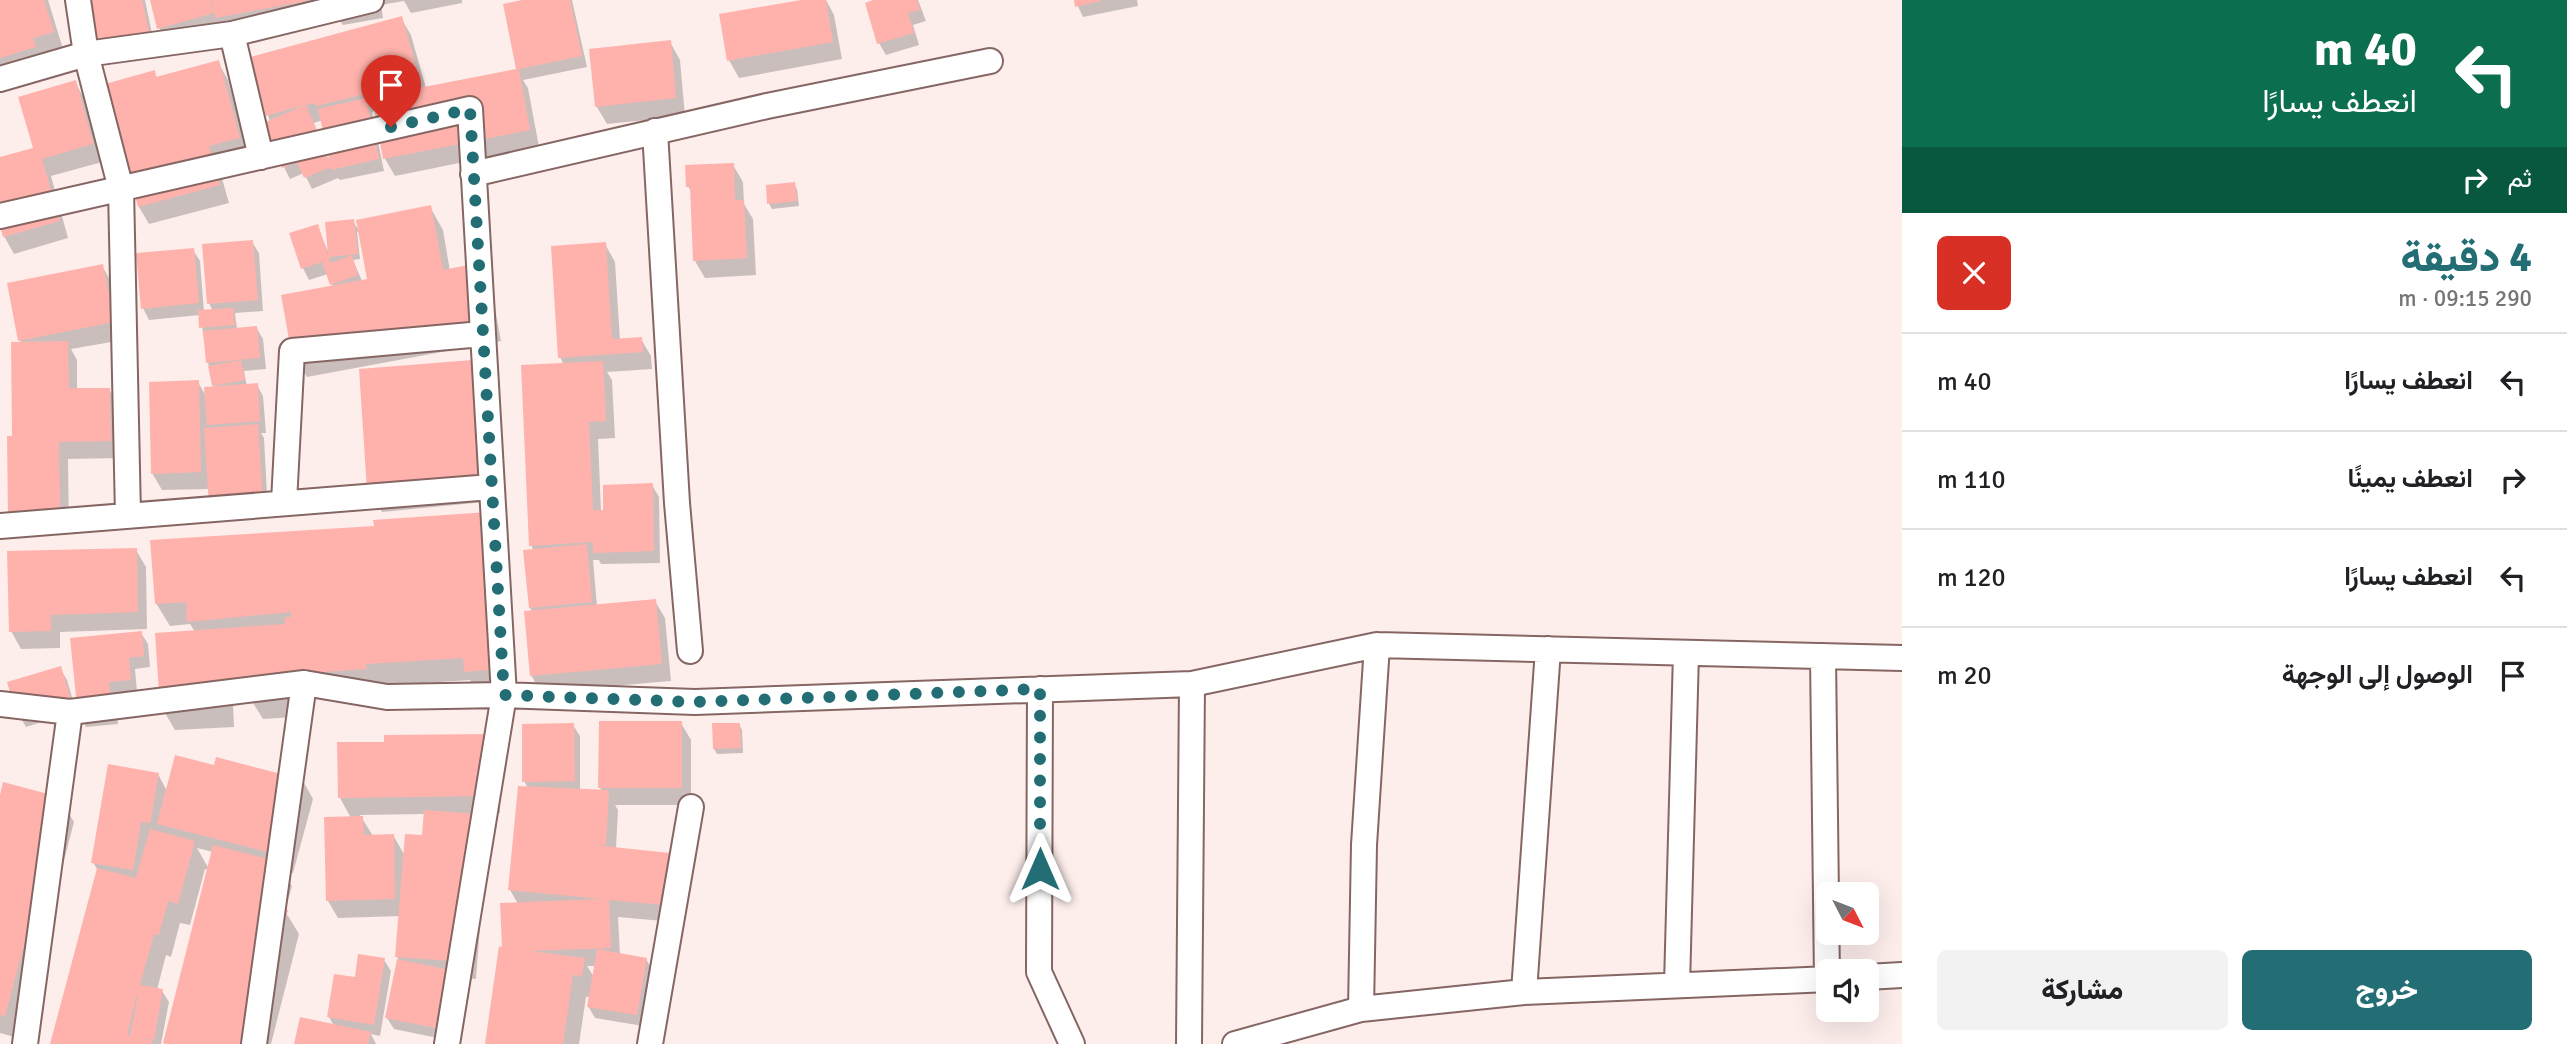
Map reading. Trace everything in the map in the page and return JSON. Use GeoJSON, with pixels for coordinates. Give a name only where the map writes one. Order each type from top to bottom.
{"type":"FeatureCollection","features":[{"type":"Feature","properties":{"kind":"street"},"geometry":{"type":"LineString","coordinates":[[78,0],[86,54],[121,188],[128,515]]}},
{"type":"Feature","properties":{"kind":"street"},"geometry":{"type":"LineString","coordinates":[[0,79],[86,54],[232,34],[370,0]]}},
{"type":"Feature","properties":{"kind":"street"},"geometry":{"type":"LineString","coordinates":[[232,34],[261,157]]}},
{"type":"Feature","properties":{"kind":"street"},"geometry":{"type":"LineString","coordinates":[[473,174],[655,131],[990,61]]}},
{"type":"Feature","properties":{"kind":"street"},"geometry":{"type":"LineString","coordinates":[[0,216],[470,109],[504,695],[447,1044]]}},
{"type":"Feature","properties":{"kind":"street"},"geometry":{"type":"LineString","coordinates":[[655,131],[677,503],[690,651]]}},
{"type":"Feature","properties":{"kind":"street"},"geometry":{"type":"LineString","coordinates":[[284,502],[292,351],[482,334]]}},
{"type":"Feature","properties":{"kind":"street"},"geometry":{"type":"LineString","coordinates":[[0,526],[491,487]]}},
{"type":"Feature","properties":{"kind":"street"},"geometry":{"type":"LineString","coordinates":[[1361,1009],[1364,845],[1377,645]]}},
{"type":"Feature","properties":{"kind":"street"},"geometry":{"type":"LineString","coordinates":[[0,704],[70,712],[304,683],[387,697],[504,695],[695,702],[1192,684],[1377,645],[1902,658]]}},
{"type":"Feature","properties":{"kind":"street"},"geometry":{"type":"LineString","coordinates":[[1524,992],[1548,649]]}},
{"type":"Feature","properties":{"kind":"street"},"geometry":{"type":"LineString","coordinates":[[1677,985],[1686,653]]}},
{"type":"Feature","properties":{"kind":"street"},"geometry":{"type":"LineString","coordinates":[[1824,656],[1828,959]]}},
{"type":"Feature","properties":{"kind":"street"},"geometry":{"type":"LineString","coordinates":[[254,1044],[304,683]]}},
{"type":"Feature","properties":{"kind":"street"},"geometry":{"type":"LineString","coordinates":[[1189,1044],[1192,684]]}},
{"type":"Feature","properties":{"kind":"street"},"geometry":{"type":"LineString","coordinates":[[1040,689],[1039,972],[1072,1044]]}},
{"type":"Feature","properties":{"kind":"street"},"geometry":{"type":"LineString","coordinates":[[25,1044],[70,712]]}},
{"type":"Feature","properties":{"kind":"street"},"geometry":{"type":"LineString","coordinates":[[650,1044],[691,807]]}},
{"type":"Feature","properties":{"kind":"street"},"geometry":{"type":"LineString","coordinates":[[1879,976],[1902,975]]}},
{"type":"Feature","properties":{"kind":"street"},"geometry":{"type":"LineString","coordinates":[[1235,1044],[1361,1009],[1524,992],[1816,979]]}},
{"type":"Feature","properties":{"kind":"building"},"geometry":{"type":"Polygon","coordinates":[[[0,0],[44,0],[54,32],[33,38],[36,47],[0,58],[0,0]]]}},
{"type":"Feature","properties":{"kind":"building"},"geometry":{"type":"Polygon","coordinates":[[[86,0],[142,0],[150,36],[96,48],[86,0]]]}},
{"type":"Feature","properties":{"kind":"building"},"geometry":{"type":"Polygon","coordinates":[[[150,0],[211,0],[214,13],[157,29],[150,0]]]}},
{"type":"Feature","properties":{"kind":"building"},"geometry":{"type":"Polygon","coordinates":[[[212,0],[306,0],[306,1],[215,18],[212,0]]]}},
{"type":"Feature","properties":{"kind":"building"},"geometry":{"type":"Polygon","coordinates":[[[522,0],[570,0],[582,56],[519,69],[530,130],[383,159],[372,97],[516,69],[503,4],[522,0]]]}},
{"type":"Feature","properties":{"kind":"building"},"geometry":{"type":"Polygon","coordinates":[[[801,0],[826,0],[833,42],[727,61],[719,14],[801,0]]]}},
{"type":"Feature","properties":{"kind":"building"},"geometry":{"type":"Polygon","coordinates":[[[873,0],[917,0],[920,10],[908,13],[914,33],[877,44],[865,3],[873,0]]]}},
{"type":"Feature","properties":{"kind":"building"},"geometry":{"type":"Polygon","coordinates":[[[1074,0],[1100,0],[1101,1],[1075,7],[1074,0]]]}},
{"type":"Feature","properties":{"kind":"building"},"geometry":{"type":"Polygon","coordinates":[[[402,16],[420,81],[316,106],[315,103],[306,105],[330,163],[318,109],[366,98],[379,159],[331,170],[331,167],[304,178],[297,162],[282,168],[263,123],[305,105],[266,116],[250,57],[402,16]]]}},
{"type":"Feature","properties":{"kind":"building"},"geometry":{"type":"Polygon","coordinates":[[[671,40],[676,98],[595,107],[589,49],[671,40]]]}},
{"type":"Feature","properties":{"kind":"building"},"geometry":{"type":"Polygon","coordinates":[[[219,60],[240,138],[209,146],[220,185],[138,207],[105,84],[155,70],[156,77],[219,60]]]}},
{"type":"Feature","properties":{"kind":"building"},"geometry":{"type":"Polygon","coordinates":[[[76,80],[93,144],[42,159],[60,221],[3,237],[0,227],[0,157],[33,148],[18,97],[76,80]]]}},
{"type":"Feature","properties":{"kind":"building"},"geometry":{"type":"Polygon","coordinates":[[[734,163],[735,200],[744,200],[747,258],[693,261],[690,187],[686,187],[685,165],[734,163]]]}},
{"type":"Feature","properties":{"kind":"building"},"geometry":{"type":"Polygon","coordinates":[[[795,182],[797,201],[767,204],[766,185],[795,182]]]}},
{"type":"Feature","properties":{"kind":"building"},"geometry":{"type":"Polygon","coordinates":[[[431,205],[443,270],[479,263],[490,318],[292,356],[281,295],[367,279],[356,220],[431,205]]]}},
{"type":"Feature","properties":{"kind":"building"},"geometry":{"type":"Polygon","coordinates":[[[354,219],[358,254],[329,257],[330,263],[352,255],[358,275],[330,285],[322,262],[301,269],[289,233],[318,224],[328,255],[325,222],[354,219]]]}},
{"type":"Feature","properties":{"kind":"building"},"geometry":{"type":"Polygon","coordinates":[[[253,240],[258,300],[207,304],[202,244],[253,240]]]}},
{"type":"Feature","properties":{"kind":"building"},"geometry":{"type":"Polygon","coordinates":[[[606,242],[612,339],[642,337],[643,352],[558,358],[551,246],[606,242]]]}},
{"type":"Feature","properties":{"kind":"building"},"geometry":{"type":"Polygon","coordinates":[[[194,248],[199,303],[141,309],[136,253],[194,248]]]}},
{"type":"Feature","properties":{"kind":"building"},"geometry":{"type":"Polygon","coordinates":[[[103,264],[114,322],[18,341],[7,283],[103,264]]]}},
{"type":"Feature","properties":{"kind":"building"},"geometry":{"type":"Polygon","coordinates":[[[233,308],[235,325],[199,328],[198,310],[233,308]]]}},
{"type":"Feature","properties":{"kind":"building"},"geometry":{"type":"Polygon","coordinates":[[[257,326],[260,358],[206,363],[203,331],[257,326]]]}},
{"type":"Feature","properties":{"kind":"building"},"geometry":{"type":"Polygon","coordinates":[[[68,341],[69,388],[110,388],[111,441],[59,442],[60,516],[8,517],[7,436],[12,436],[11,342],[68,341]]]}},
{"type":"Feature","properties":{"kind":"building"},"geometry":{"type":"Polygon","coordinates":[[[485,359],[493,478],[367,490],[359,369],[485,359]]]}},
{"type":"Feature","properties":{"kind":"building"},"geometry":{"type":"Polygon","coordinates":[[[241,360],[245,380],[212,386],[208,366],[241,360]]]}},
{"type":"Feature","properties":{"kind":"building"},"geometry":{"type":"Polygon","coordinates":[[[603,361],[606,421],[589,422],[593,510],[603,510],[603,485],[653,483],[654,551],[593,553],[593,542],[529,546],[521,365],[603,361]]]}},
{"type":"Feature","properties":{"kind":"building"},"geometry":{"type":"Polygon","coordinates":[[[199,380],[201,472],[151,474],[149,382],[199,380]]]}},
{"type":"Feature","properties":{"kind":"building"},"geometry":{"type":"Polygon","coordinates":[[[258,383],[260,421],[207,425],[204,387],[258,383]]]}},
{"type":"Feature","properties":{"kind":"building"},"geometry":{"type":"Polygon","coordinates":[[[258,424],[263,502],[209,505],[204,428],[258,424]]]}},
{"type":"Feature","properties":{"kind":"building"},"geometry":{"type":"Polygon","coordinates":[[[488,512],[498,669],[464,672],[463,658],[366,664],[367,669],[281,675],[160,708],[155,633],[285,624],[285,617],[291,617],[291,612],[187,622],[186,602],[155,604],[150,540],[374,526],[373,520],[488,512]]]}},
{"type":"Feature","properties":{"kind":"building"},"geometry":{"type":"Polygon","coordinates":[[[587,544],[592,602],[529,608],[523,550],[587,544]]]}},
{"type":"Feature","properties":{"kind":"building"},"geometry":{"type":"Polygon","coordinates":[[[137,548],[138,612],[51,615],[51,631],[9,632],[7,551],[137,548]]]}},
{"type":"Feature","properties":{"kind":"building"},"geometry":{"type":"Polygon","coordinates":[[[656,599],[662,664],[530,676],[524,611],[656,599]]]}},
{"type":"Feature","properties":{"kind":"building"},"geometry":{"type":"Polygon","coordinates":[[[142,631],[144,656],[129,658],[131,680],[109,682],[112,712],[78,716],[70,638],[142,631]]]}},
{"type":"Feature","properties":{"kind":"building"},"geometry":{"type":"Polygon","coordinates":[[[61,666],[71,700],[17,716],[7,682],[61,666]]]}},
{"type":"Feature","properties":{"kind":"building"},"geometry":{"type":"Polygon","coordinates":[[[599,721],[682,721],[682,788],[598,788],[599,721]]]}},
{"type":"Feature","properties":{"kind":"building"},"geometry":{"type":"Polygon","coordinates":[[[574,723],[575,781],[522,782],[522,724],[574,723]]]}},
{"type":"Feature","properties":{"kind":"building"},"geometry":{"type":"Polygon","coordinates":[[[712,723],[740,723],[741,748],[713,749],[712,723]]]}},
{"type":"Feature","properties":{"kind":"building"},"geometry":{"type":"Polygon","coordinates":[[[491,734],[491,796],[338,798],[337,742],[384,742],[384,735],[491,734]]]}},
{"type":"Feature","properties":{"kind":"building"},"geometry":{"type":"Polygon","coordinates":[[[175,755],[214,765],[216,757],[304,780],[284,856],[157,824],[175,755]]]}},
{"type":"Feature","properties":{"kind":"building"},"geometry":{"type":"Polygon","coordinates":[[[108,764],[159,773],[150,823],[141,822],[133,870],[91,863],[108,764]]]}},
{"type":"Feature","properties":{"kind":"building"},"geometry":{"type":"Polygon","coordinates":[[[3,782],[63,798],[5,1016],[0,1015],[0,795],[3,782]]]}},
{"type":"Feature","properties":{"kind":"building"},"geometry":{"type":"Polygon","coordinates":[[[518,786],[609,790],[606,845],[594,845],[670,853],[664,905],[609,900],[611,948],[530,951],[585,958],[582,976],[573,975],[563,1044],[485,1044],[499,946],[502,947],[500,903],[601,899],[508,890],[518,786]]]}},
{"type":"Feature","properties":{"kind":"building"},"geometry":{"type":"Polygon","coordinates":[[[424,810],[478,814],[467,962],[395,957],[405,834],[422,835],[424,810]]]}},
{"type":"Feature","properties":{"kind":"building"},"geometry":{"type":"Polygon","coordinates":[[[363,816],[364,835],[394,834],[395,899],[326,901],[324,817],[363,816]]]}},
{"type":"Feature","properties":{"kind":"building"},"geometry":{"type":"Polygon","coordinates":[[[150,829],[195,841],[178,904],[168,901],[159,935],[154,934],[140,985],[163,989],[154,1040],[140,1038],[153,1041],[152,1044],[50,1044],[97,868],[136,878],[150,829]],[[138,995],[127,1035],[130,1036],[138,995]]]}},
{"type":"Feature","properties":{"kind":"building"},"geometry":{"type":"Polygon","coordinates":[[[213,845],[280,862],[268,906],[288,910],[253,1044],[166,1044],[163,1043],[213,845]]]}},
{"type":"Feature","properties":{"kind":"building"},"geometry":{"type":"Polygon","coordinates":[[[597,949],[647,958],[637,1015],[587,1007],[597,949]]]}},
{"type":"Feature","properties":{"kind":"building"},"geometry":{"type":"Polygon","coordinates":[[[358,954],[385,958],[374,1025],[327,1017],[334,974],[355,977],[358,954]]]}},
{"type":"Feature","properties":{"kind":"building"},"geometry":{"type":"Polygon","coordinates":[[[397,959],[463,973],[451,1031],[385,1018],[397,959]]]}},
{"type":"Feature","properties":{"kind":"building"},"geometry":{"type":"Polygon","coordinates":[[[300,1017],[371,1032],[368,1044],[294,1044],[300,1017]]]}},
{"type":"Feature","properties":{"kind":"route"},"geometry":{"type":"LineString","coordinates":[[391,127],[470,109],[504,695],[695,702],[1040,689],[1040,869]]}}]}
